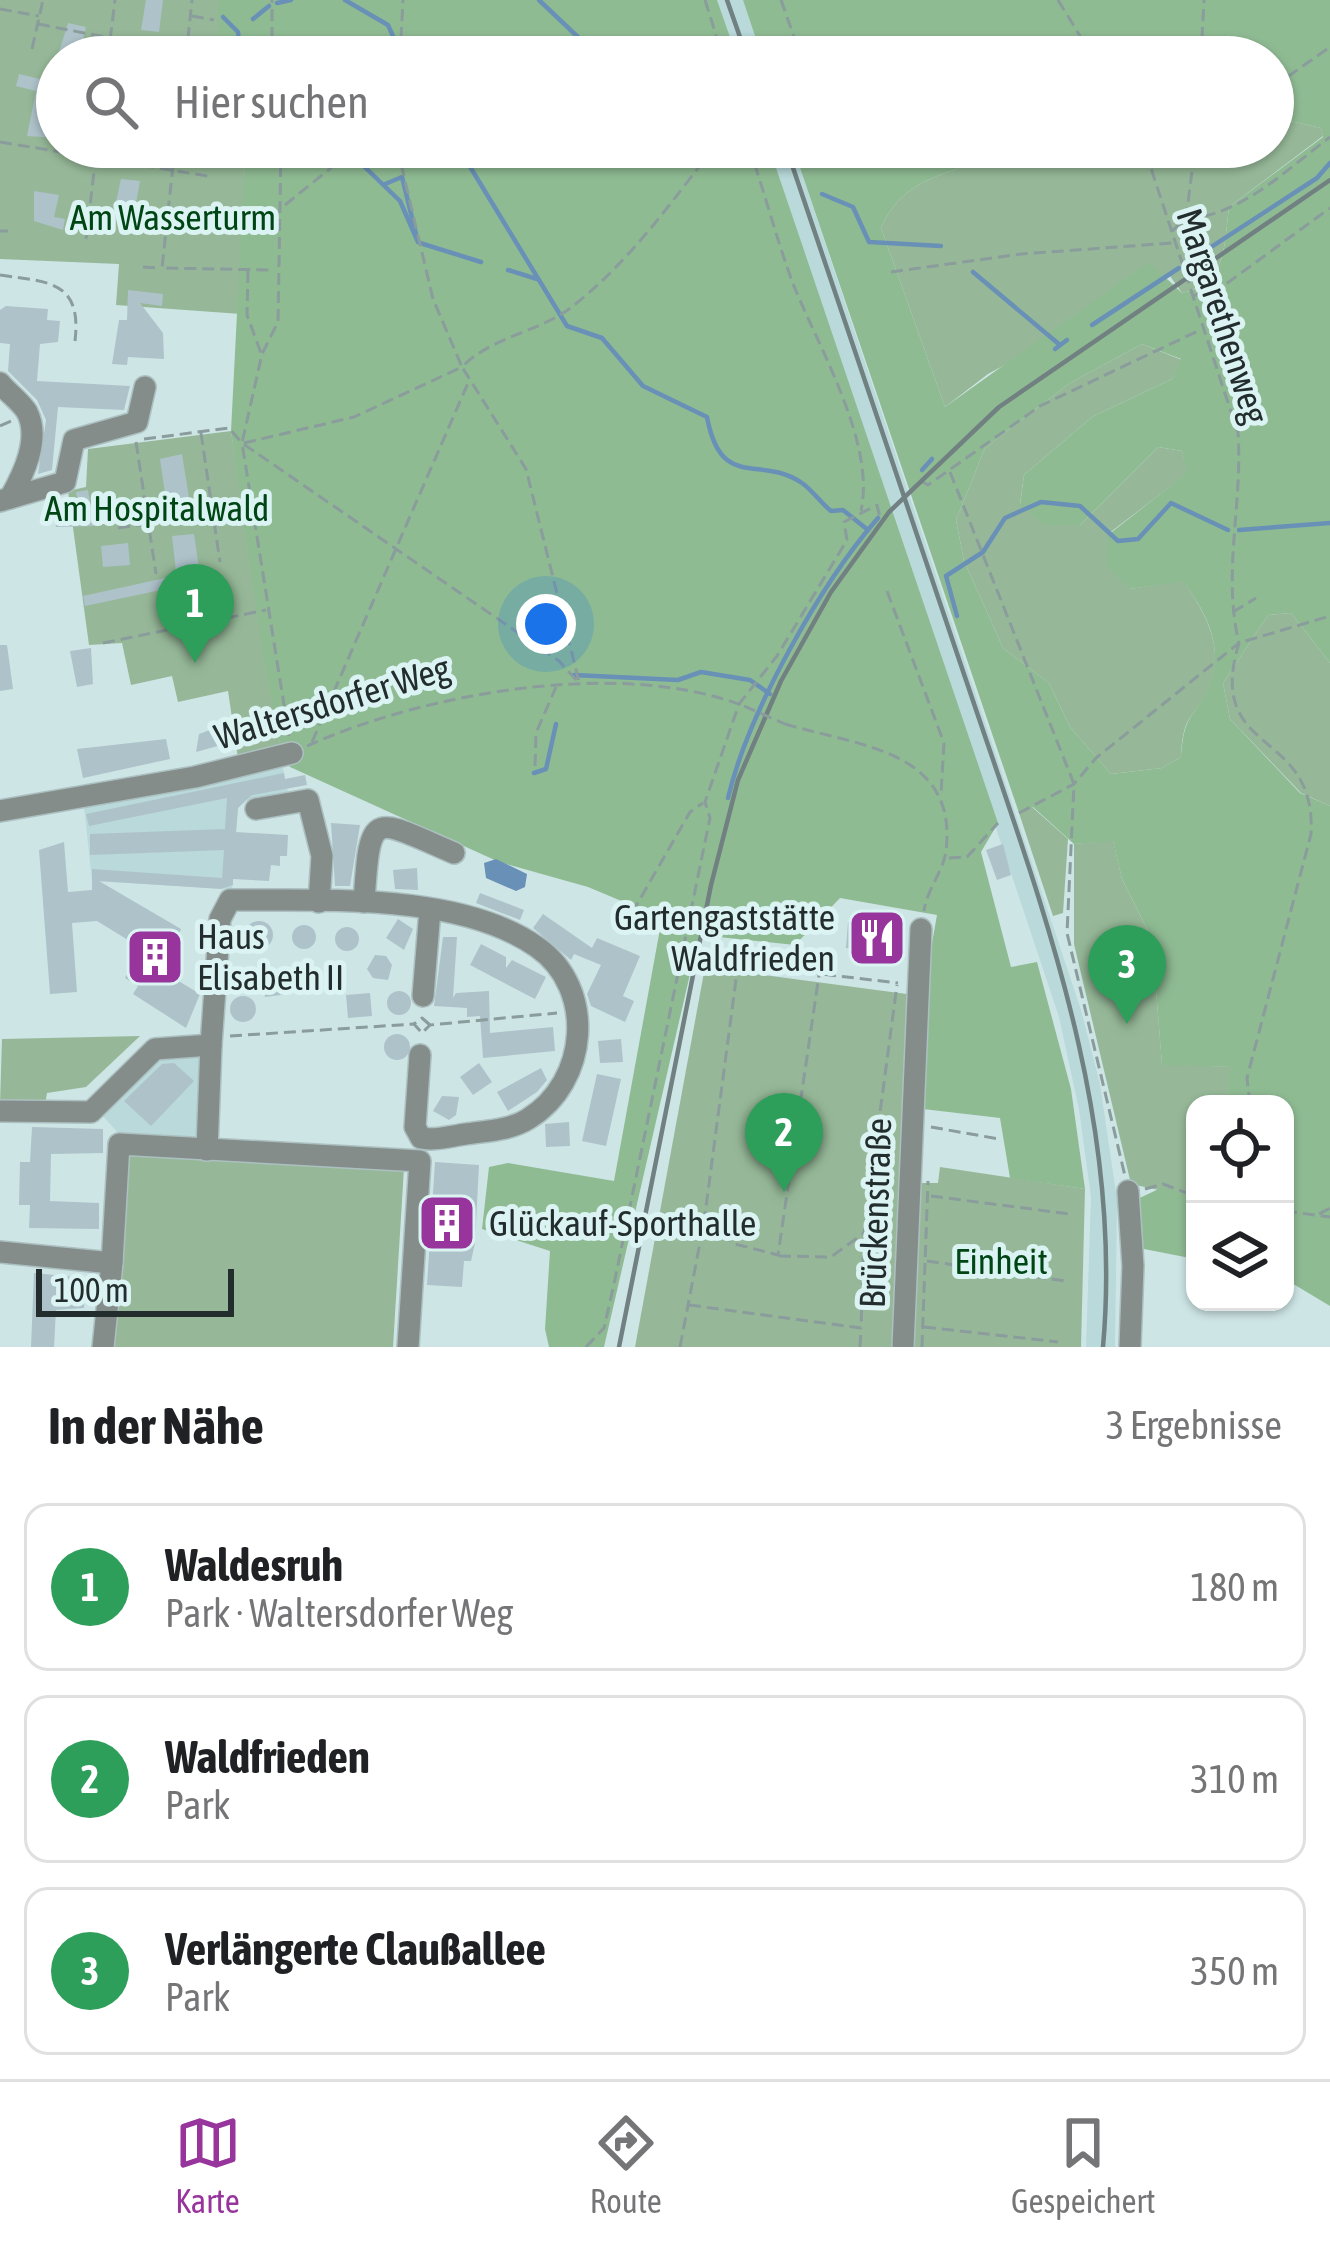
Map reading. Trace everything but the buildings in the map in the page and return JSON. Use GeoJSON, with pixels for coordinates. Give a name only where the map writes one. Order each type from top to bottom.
{"type":"FeatureCollection","features":[{"type":"Feature","properties":{"kind":"street"},"geometry":{"type":"LineString","coordinates":[[0,383],[25,408],[31,430],[29,457],[5,500]]}},
{"type":"Feature","properties":{"kind":"street"},"geometry":{"type":"LineString","coordinates":[[5,500],[65,482],[74,440],[137,422],[145,387]]}},
{"type":"Feature","properties":{"kind":"street","name":"Waltersdorfer Weg"},"geometry":{"type":"LineString","coordinates":[[0,812],[190,778],[302,748]]}},
{"type":"Feature","properties":{"kind":"street"},"geometry":{"type":"LineString","coordinates":[[256,808],[308,800],[322,856],[319,902]]}},
{"type":"Feature","properties":{"kind":"street"},"geometry":{"type":"LineString","coordinates":[[364,902],[368,836],[376,828],[388,824],[454,853]]}},
{"type":"Feature","properties":{"kind":"street"},"geometry":{"type":"LineString","coordinates":[[103,1347],[119,1144],[207,1150],[423,1151],[508,1127],[538,1112],[578,1049],[576,1005],[552,959],[535,945],[430,910],[364,902],[230,900],[224,906],[211,1042],[207,1150]]}},
{"type":"Feature","properties":{"kind":"street"},"geometry":{"type":"LineString","coordinates":[[423,996],[430,910]]}},
{"type":"Feature","properties":{"kind":"street"},"geometry":{"type":"LineString","coordinates":[[908,985],[921,928]]}},
{"type":"Feature","properties":{"kind":"street","name":"Brückenstraße"},"geometry":{"type":"LineString","coordinates":[[903,1347],[914,1082],[908,985]]}},
{"type":"Feature","properties":{"kind":"street"},"geometry":{"type":"LineString","coordinates":[[0,1112],[91,1112],[155,1049],[211,1042]]}},
{"type":"Feature","properties":{"kind":"street"},"geometry":{"type":"LineString","coordinates":[[408,1347],[423,1151],[415,1127],[420,1055]]}},
{"type":"Feature","properties":{"kind":"street"},"geometry":{"type":"LineString","coordinates":[[1128,1191],[1133,1267],[1130,1347]]}},
{"type":"Feature","properties":{"kind":"street"},"geometry":{"type":"LineString","coordinates":[[0,1252],[112,1263]]}},
{"type":"Feature","properties":{"kind":"path"},"geometry":{"type":"LineString","coordinates":[[32,49],[43,0]]}},
{"type":"Feature","properties":{"kind":"path"},"geometry":{"type":"LineString","coordinates":[[110,36],[115,0]]}},
{"type":"Feature","properties":{"kind":"path"},"geometry":{"type":"LineString","coordinates":[[188,36],[192,0]]}},
{"type":"Feature","properties":{"kind":"path"},"geometry":{"type":"LineString","coordinates":[[272,0],[272,36]]}},
{"type":"Feature","properties":{"kind":"path"},"geometry":{"type":"LineString","coordinates":[[401,36],[404,0]]}},
{"type":"Feature","properties":{"kind":"path"},"geometry":{"type":"LineString","coordinates":[[705,0],[716,36]]}},
{"type":"Feature","properties":{"kind":"path"},"geometry":{"type":"LineString","coordinates":[[781,0],[794,36]]}},
{"type":"Feature","properties":{"kind":"path"},"geometry":{"type":"LineString","coordinates":[[1058,0],[1081,36]]}},
{"type":"Feature","properties":{"kind":"path"},"geometry":{"type":"LineString","coordinates":[[1202,36],[1204,0]]}},
{"type":"Feature","properties":{"kind":"path"},"geometry":{"type":"LineString","coordinates":[[0,8],[40,16]]}},
{"type":"Feature","properties":{"kind":"path"},"geometry":{"type":"LineString","coordinates":[[190,16],[214,20]]}},
{"type":"Feature","properties":{"kind":"path"},"geometry":{"type":"LineString","coordinates":[[38,24],[100,36]]}},
{"type":"Feature","properties":{"kind":"path"},"geometry":{"type":"LineString","coordinates":[[1294,72],[1330,47]]}},
{"type":"Feature","properties":{"kind":"path"},"geometry":{"type":"LineString","coordinates":[[1294,164],[1330,137]]}},
{"type":"Feature","properties":{"kind":"path"},"geometry":{"type":"LineString","coordinates":[[0,142],[36,148]]}},
{"type":"Feature","properties":{"kind":"path"},"geometry":{"type":"LineString","coordinates":[[86,239],[95,168]]}},
{"type":"Feature","properties":{"kind":"path"},"geometry":{"type":"LineString","coordinates":[[154,168],[213,176]]}},
{"type":"Feature","properties":{"kind":"path"},"geometry":{"type":"LineString","coordinates":[[162,268],[173,168]]}},
{"type":"Feature","properties":{"kind":"path"},"geometry":{"type":"LineString","coordinates":[[282,168],[278,322],[262,354],[242,443],[266,610],[302,748]]}},
{"type":"Feature","properties":{"kind":"path"},"geometry":{"type":"LineString","coordinates":[[284,206],[331,168]]}},
{"type":"Feature","properties":{"kind":"path"},"geometry":{"type":"LineString","coordinates":[[402,168],[436,310],[462,367],[526,469],[579,683]]}},
{"type":"Feature","properties":{"kind":"path"},"geometry":{"type":"LineString","coordinates":[[242,443],[354,417],[560,315],[665,211],[698,168]]}},
{"type":"Feature","properties":{"kind":"path"},"geometry":{"type":"LineString","coordinates":[[756,168],[793,281],[848,419],[866,484],[861,513]]}},
{"type":"Feature","properties":{"kind":"path","name":"Margarethenweg"},"geometry":{"type":"LineString","coordinates":[[1151,168],[1200,330],[1238,434],[1241,472],[1232,613],[1239,644]]}},
{"type":"Feature","properties":{"kind":"path"},"geometry":{"type":"LineString","coordinates":[[1186,219],[1192,168]]}},
{"type":"Feature","properties":{"kind":"path"},"geometry":{"type":"LineString","coordinates":[[1171,232],[1186,219],[1216,216],[1244,201],[1288,168]]}},
{"type":"Feature","properties":{"kind":"path"},"geometry":{"type":"LineString","coordinates":[[1191,296],[1226,284],[1330,208]]}},
{"type":"Feature","properties":{"kind":"path"},"geometry":{"type":"LineString","coordinates":[[0,230],[8,230]]}},
{"type":"Feature","properties":{"kind":"path"},"geometry":{"type":"LineString","coordinates":[[890,272],[1021,254],[1174,243]]}},
{"type":"Feature","properties":{"kind":"path"},"geometry":{"type":"LineString","coordinates":[[143,267],[276,270]]}},
{"type":"Feature","properties":{"kind":"path"},"geometry":{"type":"LineString","coordinates":[[248,271],[247,315],[262,354]]}},
{"type":"Feature","properties":{"kind":"path"},"geometry":{"type":"LineString","coordinates":[[0,275],[51,284],[68,293],[78,316],[75,341]]}},
{"type":"Feature","properties":{"kind":"path"},"geometry":{"type":"LineString","coordinates":[[921,481],[928,485],[950,472],[1040,406],[1200,330]]}},
{"type":"Feature","properties":{"kind":"path"},"geometry":{"type":"LineString","coordinates":[[302,748],[398,550],[470,379]]}},
{"type":"Feature","properties":{"kind":"path"},"geometry":{"type":"LineString","coordinates":[[120,442],[229,428],[242,443],[559,661],[579,683]]}},
{"type":"Feature","properties":{"kind":"path"},"geometry":{"type":"LineString","coordinates":[[201,432],[220,562]]}},
{"type":"Feature","properties":{"kind":"path"},"geometry":{"type":"LineString","coordinates":[[136,440],[156,574]]}},
{"type":"Feature","properties":{"kind":"path"},"geometry":{"type":"LineString","coordinates":[[950,472],[1074,784],[1067,932],[1128,1191],[1163,1184],[1186,1193]]}},
{"type":"Feature","properties":{"kind":"path"},"geometry":{"type":"LineString","coordinates":[[632,914],[690,812],[705,802],[753,681],[778,656],[848,532],[845,522],[877,505],[880,518]]}},
{"type":"Feature","properties":{"kind":"path"},"geometry":{"type":"LineString","coordinates":[[118,528],[250,509]]}},
{"type":"Feature","properties":{"kind":"path"},"geometry":{"type":"LineString","coordinates":[[887,591],[944,743],[946,858],[927,890],[921,928]]}},
{"type":"Feature","properties":{"kind":"path"},"geometry":{"type":"LineString","coordinates":[[1232,613],[1256,598]]}},
{"type":"Feature","properties":{"kind":"path"},"geometry":{"type":"LineString","coordinates":[[104,644],[266,610]]}},
{"type":"Feature","properties":{"kind":"path"},"geometry":{"type":"LineString","coordinates":[[1019,813],[1074,784],[1096,758],[1239,644],[1330,616]]}},
{"type":"Feature","properties":{"kind":"path"},"geometry":{"type":"LineString","coordinates":[[1239,644],[1230,671],[1231,705],[1256,735],[1301,773],[1313,801],[1311,834],[1247,1078],[1249,1095]]}},
{"type":"Feature","properties":{"kind":"path","name":"Waltersdorfer Weg"},"geometry":{"type":"LineString","coordinates":[[302,748],[360,722],[486,692],[579,683],[721,696],[785,724],[905,759],[925,773],[942,802]]}},
{"type":"Feature","properties":{"kind":"path"},"geometry":{"type":"LineString","coordinates":[[535,766],[536,733],[557,685]]}},
{"type":"Feature","properties":{"kind":"path"},"geometry":{"type":"LineString","coordinates":[[586,1347],[604,1328],[614,1284],[710,818],[705,802]]}},
{"type":"Feature","properties":{"kind":"path"},"geometry":{"type":"LineString","coordinates":[[946,858],[967,857],[998,823]]}},
{"type":"Feature","properties":{"kind":"path"},"geometry":{"type":"LineString","coordinates":[[886,938],[910,963]]}},
{"type":"Feature","properties":{"kind":"path"},"geometry":{"type":"LineString","coordinates":[[680,1347],[704,1222],[737,972],[744,966],[908,985],[864,1234],[860,1347]]}},
{"type":"Feature","properties":{"kind":"path"},"geometry":{"type":"LineString","coordinates":[[778,1256],[819,974]]}},
{"type":"Feature","properties":{"kind":"path"},"geometry":{"type":"LineString","coordinates":[[414,1024],[422,1033],[430,1025],[536,1019],[576,1005]]}},
{"type":"Feature","properties":{"kind":"path"},"geometry":{"type":"LineString","coordinates":[[211,1042],[414,1024],[422,1018],[430,1025]]}},
{"type":"Feature","properties":{"kind":"path"},"geometry":{"type":"LineString","coordinates":[[912,1124],[999,1139]]}},
{"type":"Feature","properties":{"kind":"path"},"geometry":{"type":"LineString","coordinates":[[929,1196],[1070,1214]]}},
{"type":"Feature","properties":{"kind":"path"},"geometry":{"type":"LineString","coordinates":[[1318,1214],[1330,1208]]}},
{"type":"Feature","properties":{"kind":"path"},"geometry":{"type":"LineString","coordinates":[[1294,1211],[1330,1217]]}},
{"type":"Feature","properties":{"kind":"path"},"geometry":{"type":"LineString","coordinates":[[704,1222],[735,1244],[778,1256],[831,1257],[864,1234]]}},
{"type":"Feature","properties":{"kind":"path"},"geometry":{"type":"LineString","coordinates":[[926,1261],[1065,1281]]}},
{"type":"Feature","properties":{"kind":"path"},"geometry":{"type":"LineString","coordinates":[[687,1305],[861,1328]]}},
{"type":"Feature","properties":{"kind":"path"},"geometry":{"type":"LineString","coordinates":[[922,1327],[1058,1342]]}},
{"type":"Feature","properties":{"kind":"shaded area"},"geometry":{"type":"Polygon","coordinates":[[[717,0],[743,0],[755,36],[730,36],[717,0]]]}},
{"type":"Feature","properties":{"kind":"shaded area"},"geometry":{"type":"Polygon","coordinates":[[[776,168],[800,168],[1081,1010],[1100,1084],[1117,1200],[1115,1347],[1086,1347],[1091,1197],[1059,1017],[776,168]]]}},
{"type":"Feature","properties":{"kind":"shaded area"},"geometry":{"type":"Polygon","coordinates":[[[282,764],[289,797],[249,805],[246,794],[239,796],[232,889],[92,881],[84,806],[282,764]]]}},
{"type":"Feature","properties":{"kind":"shaded area"},"geometry":{"type":"Polygon","coordinates":[[[203,1051],[197,1138],[120,1135],[101,1114],[160,1054],[203,1051]]]}},
{"type":"Feature","properties":{"kind":"green space","name":"Am Wasserturm"},"geometry":{"type":"Polygon","coordinates":[[[0,0],[218,0],[218,36],[36,36],[36,168],[245,168],[241,314],[116,305],[119,264],[0,259],[0,0]]]}},
{"type":"Feature","properties":{"kind":"green space"},"geometry":{"type":"Polygon","coordinates":[[[218,0],[717,0],[730,36],[218,36],[218,0]]]}},
{"type":"Feature","properties":{"kind":"green space"},"geometry":{"type":"Polygon","coordinates":[[[743,0],[1330,0],[1330,663],[1291,613],[1268,615],[1223,683],[1230,719],[1300,793],[1330,806],[1330,1306],[1294,1284],[1294,1095],[1227,1095],[1231,1067],[1162,1065],[1152,939],[1122,879],[1113,841],[1074,844],[1033,807],[1019,813],[800,168],[957,168],[912,190],[895,205],[881,228],[945,407],[1149,262],[1182,293],[1208,281],[1220,261],[1229,207],[1281,168],[1294,168],[1294,159],[1323,137],[1321,128],[1294,122],[1294,36],[755,36],[743,0]],[[1142,344],[1070,383],[985,448],[956,520],[964,561],[1003,648],[1049,683],[1070,727],[1111,774],[1162,768],[1181,757],[1187,723],[1213,673],[1211,631],[1183,581],[1130,589],[1106,566],[1108,535],[1187,473],[1182,451],[1158,447],[1080,525],[1045,525],[1020,505],[1024,475],[1092,417],[1172,379],[1181,359],[1142,344]]]}},
{"type":"Feature","properties":{"kind":"green space"},"geometry":{"type":"Polygon","coordinates":[[[1294,122],[1321,128],[1323,136],[1294,158],[1294,122]]]}},
{"type":"Feature","properties":{"kind":"green space"},"geometry":{"type":"Polygon","coordinates":[[[244,168],[776,168],[998,823],[981,852],[1011,967],[1037,962],[1071,1089],[1085,1189],[1010,1178],[1000,1118],[923,1109],[929,960],[937,915],[840,898],[795,945],[699,935],[604,1347],[549,1347],[545,1329],[550,1251],[482,1229],[489,1167],[508,1163],[614,1181],[662,918],[588,887],[499,862],[290,767],[281,750],[262,651],[231,431],[244,168]]]}},
{"type":"Feature","properties":{"kind":"green space"},"geometry":{"type":"Polygon","coordinates":[[[1281,168],[1229,207],[1220,260],[1197,288],[1182,293],[1170,276],[988,374],[945,407],[881,228],[903,197],[921,183],[957,169],[1281,168]]]}},
{"type":"Feature","properties":{"kind":"green space"},"geometry":{"type":"Polygon","coordinates":[[[1142,344],[1182,360],[1172,379],[1092,417],[1024,475],[1020,504],[1080,525],[1158,447],[1182,451],[1188,473],[1108,534],[1130,589],[1183,580],[1211,631],[1214,672],[1187,723],[1181,757],[1162,768],[1111,774],[1070,727],[1049,683],[1003,648],[964,561],[956,520],[985,448],[1070,383],[1142,344]]]}},
{"type":"Feature","properties":{"kind":"green space","name":"Am Hospitalwald"},"geometry":{"type":"Polygon","coordinates":[[[231,431],[281,750],[238,758],[228,691],[178,702],[172,676],[131,685],[122,643],[89,645],[68,491],[86,487],[88,449],[231,431]]]}},
{"type":"Feature","properties":{"kind":"green space"},"geometry":{"type":"Polygon","coordinates":[[[1291,613],[1330,663],[1330,806],[1301,793],[1230,719],[1223,683],[1268,615],[1291,613]]]}},
{"type":"Feature","properties":{"kind":"green space"},"geometry":{"type":"Polygon","coordinates":[[[1032,807],[1068,839],[1063,913],[1053,916],[1019,813],[1032,807]]]}},
{"type":"Feature","properties":{"kind":"green space"},"geometry":{"type":"Polygon","coordinates":[[[1113,840],[1122,879],[1152,939],[1162,1064],[1232,1067],[1227,1095],[1186,1095],[1186,1196],[1131,1184],[1074,944],[1074,844],[1113,840]]]}},
{"type":"Feature","properties":{"kind":"green space"},"geometry":{"type":"Polygon","coordinates":[[[705,967],[914,995],[897,1347],[635,1347],[705,967]]]}},
{"type":"Feature","properties":{"kind":"green space"},"geometry":{"type":"Polygon","coordinates":[[[140,1036],[86,1087],[47,1093],[45,1105],[0,1104],[2,1039],[140,1036]]]}},
{"type":"Feature","properties":{"kind":"green space"},"geometry":{"type":"Polygon","coordinates":[[[128,1150],[404,1168],[393,1347],[114,1347],[128,1150]]]}},
{"type":"Feature","properties":{"kind":"green space","name":"Einheit"},"geometry":{"type":"Polygon","coordinates":[[[940,1167],[1085,1189],[1081,1347],[914,1347],[920,1183],[938,1183],[940,1167]]]}},
{"type":"Feature","properties":{"kind":"green space"},"geometry":{"type":"Polygon","coordinates":[[[1163,1187],[1186,1194],[1186,1257],[1144,1249],[1142,1263],[1131,1202],[1163,1187]]]}},
{"type":"Feature","properties":{"kind":"water"},"geometry":{"type":"Polygon","coordinates":[[[496,859],[527,874],[525,887],[516,891],[486,878],[484,863],[496,859]]]}},
{"type":"Feature","properties":{"kind":"waterway"},"geometry":{"type":"LineString","coordinates":[[277,3],[291,0]]}},
{"type":"Feature","properties":{"kind":"waterway"},"geometry":{"type":"LineString","coordinates":[[345,0],[388,25],[393,36]]}},
{"type":"Feature","properties":{"kind":"waterway"},"geometry":{"type":"LineString","coordinates":[[539,0],[577,36]]}},
{"type":"Feature","properties":{"kind":"waterway"},"geometry":{"type":"LineString","coordinates":[[253,19],[269,6]]}},
{"type":"Feature","properties":{"kind":"waterway"},"geometry":{"type":"LineString","coordinates":[[223,17],[238,36]]}},
{"type":"Feature","properties":{"kind":"waterway"},"geometry":{"type":"LineString","coordinates":[[1185,264],[1317,178],[1330,163]]}},
{"type":"Feature","properties":{"kind":"waterway"},"geometry":{"type":"LineString","coordinates":[[366,168],[400,201],[418,242]]}},
{"type":"Feature","properties":{"kind":"waterway"},"geometry":{"type":"LineString","coordinates":[[471,168],[567,326],[602,338],[643,386],[707,417],[713,440],[732,463],[786,475],[806,486],[831,511],[843,510],[868,530]]}},
{"type":"Feature","properties":{"kind":"waterway"},"geometry":{"type":"LineString","coordinates":[[385,184],[402,177],[416,234]]}},
{"type":"Feature","properties":{"kind":"waterway"},"geometry":{"type":"LineString","coordinates":[[822,194],[853,207],[869,242],[941,246]]}},
{"type":"Feature","properties":{"kind":"waterway"},"geometry":{"type":"LineString","coordinates":[[420,243],[481,262]]}},
{"type":"Feature","properties":{"kind":"waterway"},"geometry":{"type":"LineString","coordinates":[[1092,325],[1179,268]]}},
{"type":"Feature","properties":{"kind":"waterway"},"geometry":{"type":"LineString","coordinates":[[508,270],[537,279]]}},
{"type":"Feature","properties":{"kind":"waterway"},"geometry":{"type":"LineString","coordinates":[[973,272],[1060,345]]}},
{"type":"Feature","properties":{"kind":"waterway"},"geometry":{"type":"LineString","coordinates":[[1055,349],[1067,340]]}},
{"type":"Feature","properties":{"kind":"waterway"},"geometry":{"type":"LineString","coordinates":[[922,470],[932,459]]}},
{"type":"Feature","properties":{"kind":"waterway"},"geometry":{"type":"LineString","coordinates":[[957,616],[946,576],[983,552],[1005,518],[1041,502],[1080,506],[1118,541],[1138,539],[1171,503],[1228,530]]}},
{"type":"Feature","properties":{"kind":"waterway"},"geometry":{"type":"LineString","coordinates":[[728,798],[752,728],[789,650],[833,577],[878,518]]}},
{"type":"Feature","properties":{"kind":"waterway"},"geometry":{"type":"LineString","coordinates":[[1239,530],[1330,523]]}},
{"type":"Feature","properties":{"kind":"waterway"},"geometry":{"type":"LineString","coordinates":[[574,675],[678,680],[701,672],[750,680],[770,694]]}},
{"type":"Feature","properties":{"kind":"waterway"},"geometry":{"type":"LineString","coordinates":[[534,773],[546,769],[556,724]]}},
{"type":"Feature","properties":{"kind":"railway"},"geometry":{"type":"LineString","coordinates":[[727,0],[740,36]]}},
{"type":"Feature","properties":{"kind":"railway"},"geometry":{"type":"LineString","coordinates":[[793,168],[1022,846],[1070,1009],[1101,1175],[1106,1260],[1103,1347]]}},
{"type":"Feature","properties":{"kind":"railway"},"geometry":{"type":"LineString","coordinates":[[619,1347],[711,885],[738,780],[781,681],[831,592],[889,512],[999,407],[1330,180]]}},
{"type":"Feature","properties":{"kind":"place","name":"Waldesruh"},"geometry":{"type":"Point","coordinates":[195,663]}},
{"type":"Feature","properties":{"kind":"place","name":"Gartengaststätte Waldfrieden"},"geometry":{"type":"Point","coordinates":[877,938]}},
{"type":"Feature","properties":{"kind":"place","name":"Haus Elisabeth II"},"geometry":{"type":"Point","coordinates":[155,957]}},
{"type":"Feature","properties":{"kind":"place","name":"Verlängerte Claußallee"},"geometry":{"type":"Point","coordinates":[1127,1024]}},
{"type":"Feature","properties":{"kind":"place","name":"Waldfrieden"},"geometry":{"type":"Point","coordinates":[784,1192]}},
{"type":"Feature","properties":{"kind":"place","name":"Glückauf-Sporthalle"},"geometry":{"type":"Point","coordinates":[447,1223]}}]}
